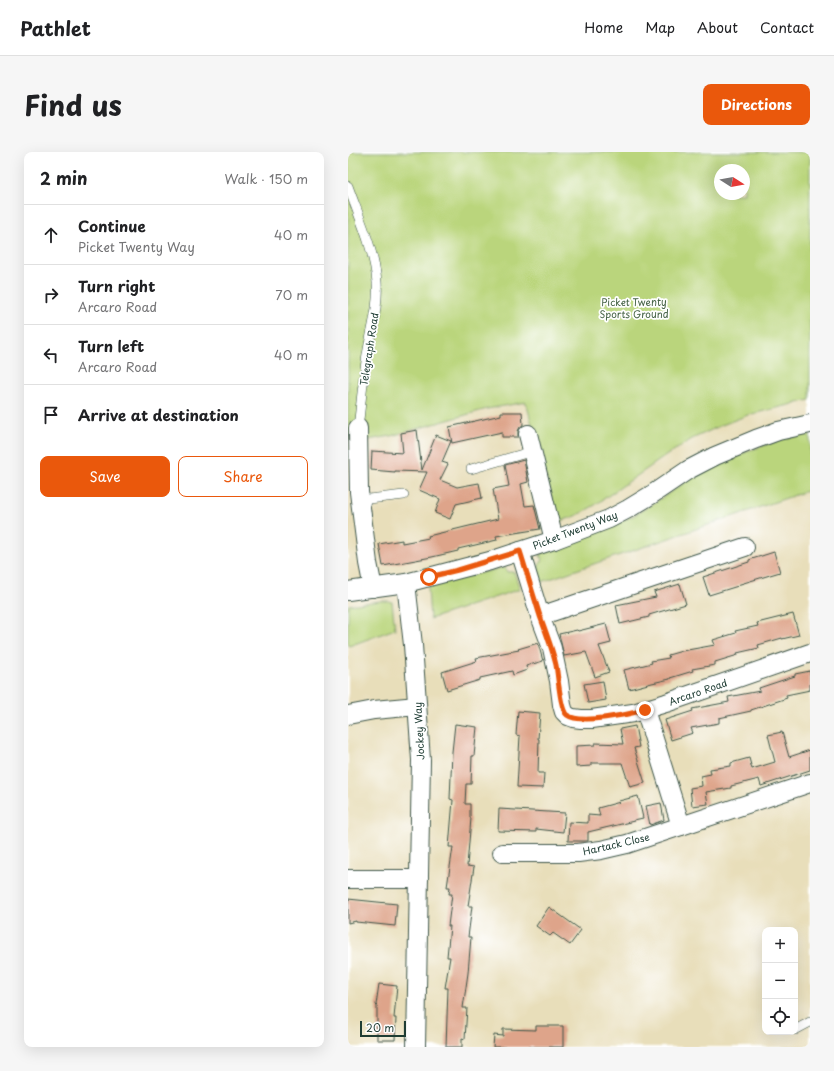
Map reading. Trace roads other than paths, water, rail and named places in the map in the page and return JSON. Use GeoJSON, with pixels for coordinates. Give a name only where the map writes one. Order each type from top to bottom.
{"type":"FeatureCollection","features":[{"type":"Feature","properties":{"kind":"street","name":"Picket Twenty Way"},"geometry":{"type":"LineString","coordinates":[[348,591],[406,583],[458,570],[554,540],[609,519],[651,495],[688,470],[715,456],[778,431],[810,424]]}},
{"type":"Feature","properties":{"kind":"street","name":"Telegraph Road"},"geometry":{"type":"LineString","coordinates":[[358,428],[356,495],[373,588]]}},
{"type":"Feature","properties":{"kind":"street"},"geometry":{"type":"LineString","coordinates":[[531,443],[554,540]]}},
{"type":"Feature","properties":{"kind":"street"},"geometry":{"type":"LineString","coordinates":[[540,616],[745,547]]}},
{"type":"Feature","properties":{"kind":"street","name":"Arcaro Road"},"geometry":{"type":"LineString","coordinates":[[520,551],[540,616],[552,648],[562,704],[564,712],[568,716],[581,719],[592,719],[645,710],[810,653]]}},
{"type":"Feature","properties":{"kind":"street","name":"Jockey Way"},"geometry":{"type":"LineString","coordinates":[[406,583],[413,645],[421,760],[416,1047]]}},
{"type":"Feature","properties":{"kind":"street"},"geometry":{"type":"LineString","coordinates":[[348,715],[374,710],[417,706]]}},
{"type":"Feature","properties":{"kind":"street"},"geometry":{"type":"LineString","coordinates":[[645,710],[681,826]]}},
{"type":"Feature","properties":{"kind":"street","name":"Hartack Close"},"geometry":{"type":"LineString","coordinates":[[502,853],[571,854],[627,844],[810,782]]}},
{"type":"Feature","properties":{"kind":"street"},"geometry":{"type":"LineString","coordinates":[[348,879],[419,880]]}},
{"type":"Feature","properties":{"kind":"lane","name":"Telegraph Road"},"geometry":{"type":"LineString","coordinates":[[348,186],[367,239],[374,264],[377,283],[375,318],[365,372],[358,428]]}},
{"type":"Feature","properties":{"kind":"lane"},"geometry":{"type":"LineString","coordinates":[[471,469],[531,443]]}},
{"type":"Feature","properties":{"kind":"lane"},"geometry":{"type":"LineString","coordinates":[[356,495],[404,495]]}},
{"type":"Feature","properties":{"kind":"lane"},"geometry":{"type":"LineString","coordinates":[[798,1028],[810,1022]]}},
{"type":"Feature","properties":{"kind":"park label","name":"Picket Twenty Sports Ground"},"geometry":{"type":"Point","coordinates":[634,308]}}]}
